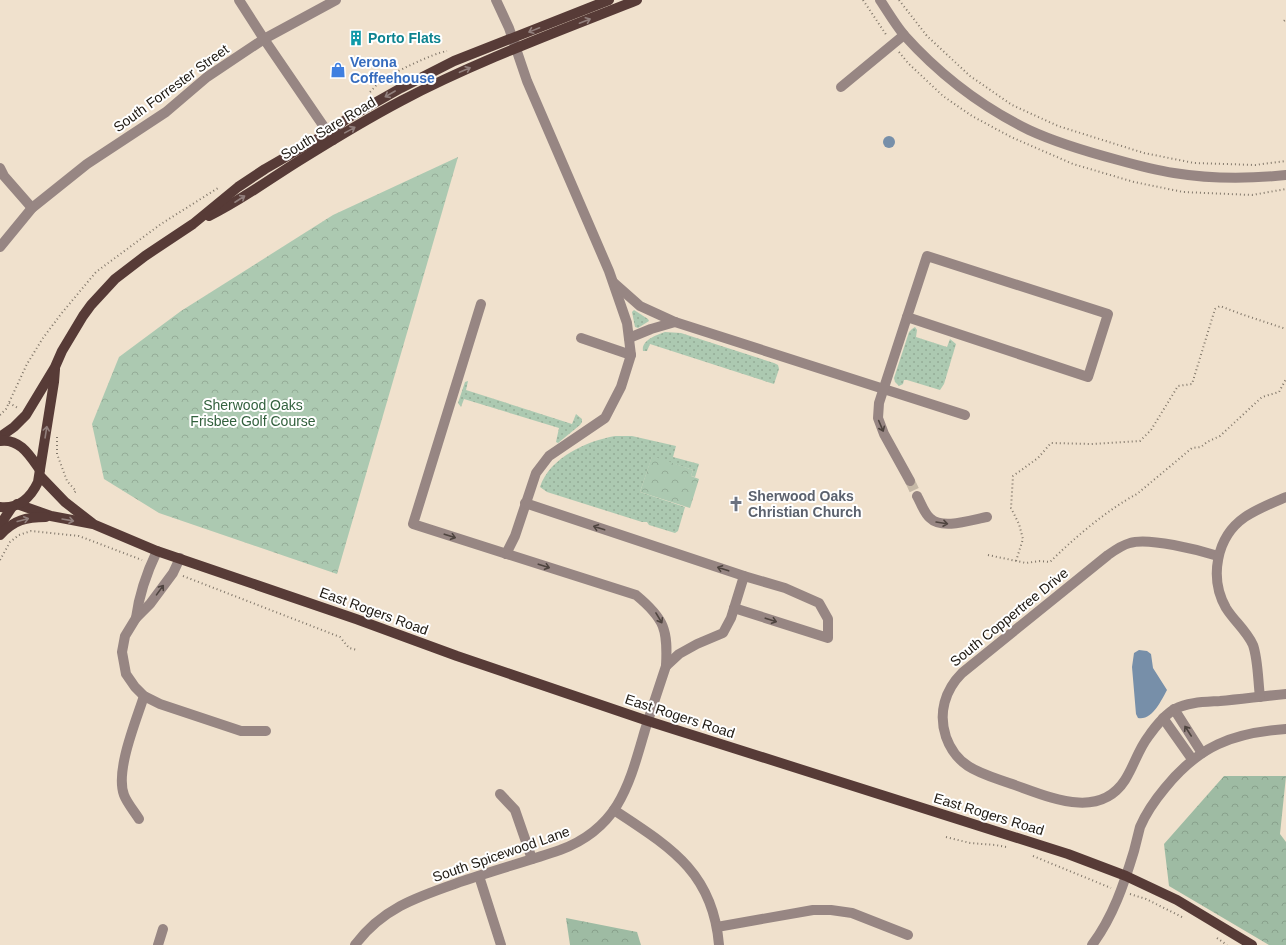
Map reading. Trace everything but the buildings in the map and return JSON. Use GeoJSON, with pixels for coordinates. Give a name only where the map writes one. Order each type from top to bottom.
{"type":"FeatureCollection","features":[{"type":"Feature","properties":{"kind":"main road","name":"South Sare Road"},"geometry":{"type":"LineString","coordinates":[[514,43],[609,0]]}},
{"type":"Feature","properties":{"kind":"main road","name":"South Sare Road"},"geometry":{"type":"LineString","coordinates":[[0,437],[14,427],[26,415],[55,367],[62,351],[91,305],[116,279],[145,256],[193,224],[238,187],[265,170],[331,136],[348,118],[401,88],[454,61],[514,43],[637,0]]}},
{"type":"Feature","properties":{"kind":"main road","name":"South Sare Road"},"geometry":{"type":"LineString","coordinates":[[14,506],[26,500],[33,492],[40,473],[55,367]]}},
{"type":"Feature","properties":{"kind":"main road","name":"East Rogers Road"},"geometry":{"type":"LineString","coordinates":[[0,441],[12,442],[27,452],[40,473],[63,500],[94,524]]}},
{"type":"Feature","properties":{"kind":"main road","name":"East Rogers Road"},"geometry":{"type":"LineString","coordinates":[[0,507],[14,506],[51,516],[94,524],[157,551],[356,619],[457,656],[648,720],[1068,854],[1126,876],[1177,900],[1252,945]]}},
{"type":"Feature","properties":{"kind":"main road"},"geometry":{"type":"LineString","coordinates":[[0,525],[14,506]]}},
{"type":"Feature","properties":{"kind":"main road"},"geometry":{"type":"LineString","coordinates":[[0,535],[8,526],[17,521],[33,517],[51,516]]}},
{"type":"Feature","properties":{"kind":"street"},"geometry":{"type":"LineString","coordinates":[[239,0],[331,136]]}},
{"type":"Feature","properties":{"kind":"street","name":"South Forrester Street"},"geometry":{"type":"LineString","coordinates":[[0,247],[32,208],[88,164],[166,112],[207,77],[264,39],[336,0]]}},
{"type":"Feature","properties":{"kind":"street"},"geometry":{"type":"LineString","coordinates":[[496,0],[514,43],[527,81],[613,282],[627,323],[631,355],[621,387],[605,418],[549,456],[536,474],[515,536],[506,554]]}},
{"type":"Feature","properties":{"kind":"street"},"geometry":{"type":"LineString","coordinates":[[880,0],[904,35],[949,78],[970,95],[1006,118],[1030,131],[1108,157],[1174,173],[1211,177],[1246,178],[1286,175]]}},
{"type":"Feature","properties":{"kind":"street"},"geometry":{"type":"LineString","coordinates":[[841,87],[904,35]]}},
{"type":"Feature","properties":{"kind":"street"},"geometry":{"type":"LineString","coordinates":[[0,168],[4,176],[32,208]]}},
{"type":"Feature","properties":{"kind":"street"},"geometry":{"type":"LineString","coordinates":[[907,317],[1088,376],[1108,314],[927,256],[907,317],[884,388],[879,403],[878,418],[884,434],[910,481]]}},
{"type":"Feature","properties":{"kind":"street"},"geometry":{"type":"LineString","coordinates":[[613,282],[640,306],[675,322],[789,360],[884,388],[965,415]]}},
{"type":"Feature","properties":{"kind":"street"},"geometry":{"type":"LineString","coordinates":[[481,304],[413,524],[636,596],[648,604],[660,618],[667,647],[666,666]]}},
{"type":"Feature","properties":{"kind":"street"},"geometry":{"type":"LineString","coordinates":[[629,338],[651,329],[675,322]]}},
{"type":"Feature","properties":{"kind":"street"},"geometry":{"type":"LineString","coordinates":[[581,338],[631,355]]}},
{"type":"Feature","properties":{"kind":"street"},"geometry":{"type":"LineString","coordinates":[[917,496],[929,518],[939,524],[954,524],[987,517]]}},
{"type":"Feature","properties":{"kind":"street"},"geometry":{"type":"LineString","coordinates":[[1260,697],[1253,647],[1245,631],[1226,608],[1219,591],[1217,573],[1218,556],[1227,535],[1238,523],[1253,512],[1286,497]]}},
{"type":"Feature","properties":{"kind":"street"},"geometry":{"type":"LineString","coordinates":[[526,503],[744,576],[786,588],[819,603],[828,619],[828,638],[734,608]]}},
{"type":"Feature","properties":{"kind":"street","name":"South Coppertree Drive"},"geometry":{"type":"LineString","coordinates":[[1218,556],[1203,551],[1154,542],[1131,542],[1108,554],[962,673],[949,688],[943,711],[943,724],[950,746],[962,762],[980,773],[1056,799],[1072,803],[1082,803],[1102,799],[1118,788],[1127,776],[1144,743],[1163,718],[1174,709],[1192,704],[1286,694]]}},
{"type":"Feature","properties":{"kind":"street"},"geometry":{"type":"LineString","coordinates":[[136,618],[138,601],[157,551]]}},
{"type":"Feature","properties":{"kind":"street"},"geometry":{"type":"LineString","coordinates":[[180,558],[173,572],[150,604],[136,618],[125,636],[122,652],[126,674],[144,696],[160,704],[241,731],[266,731]]}},
{"type":"Feature","properties":{"kind":"street"},"geometry":{"type":"LineString","coordinates":[[666,666],[678,654],[723,633],[734,608],[744,576]]}},
{"type":"Feature","properties":{"kind":"street","name":"South Spicewood Lane"},"geometry":{"type":"LineString","coordinates":[[355,945],[365,933],[388,913],[416,897],[572,846],[598,829],[614,810],[629,781],[666,666]]}},
{"type":"Feature","properties":{"kind":"street"},"geometry":{"type":"LineString","coordinates":[[139,819],[124,797],[121,778],[122,766],[144,696]]}},
{"type":"Feature","properties":{"kind":"street"},"geometry":{"type":"LineString","coordinates":[[1174,709],[1202,753]]}},
{"type":"Feature","properties":{"kind":"street"},"geometry":{"type":"LineString","coordinates":[[1163,718],[1192,759]]}},
{"type":"Feature","properties":{"kind":"street"},"geometry":{"type":"LineString","coordinates":[[1092,945],[1110,918],[1121,892],[1141,826],[1159,795],[1177,774],[1192,759],[1213,746],[1247,734],[1286,728]]}},
{"type":"Feature","properties":{"kind":"street"},"geometry":{"type":"LineString","coordinates":[[500,794],[515,810],[532,859]]}},
{"type":"Feature","properties":{"kind":"street"},"geometry":{"type":"LineString","coordinates":[[614,810],[668,847],[699,880],[706,894],[717,927],[719,945]]}},
{"type":"Feature","properties":{"kind":"street"},"geometry":{"type":"LineString","coordinates":[[479,876],[501,945]]}},
{"type":"Feature","properties":{"kind":"street"},"geometry":{"type":"LineString","coordinates":[[717,927],[813,910],[831,910],[852,913],[908,935]]}},
{"type":"Feature","properties":{"kind":"street"},"geometry":{"type":"LineString","coordinates":[[158,945],[164,929]]}},
{"type":"Feature","properties":{"kind":"path"},"geometry":{"type":"LineString","coordinates":[[899,0],[927,36],[970,76],[1012,105],[1058,126],[1144,153],[1194,163],[1255,165],[1286,161]]}},
{"type":"Feature","properties":{"kind":"path"},"geometry":{"type":"LineString","coordinates":[[1016,561],[1023,539],[1019,524],[1011,508],[1013,476],[1038,458],[1051,443],[1091,444],[1140,441],[1151,430],[1178,386],[1192,384],[1215,309],[1220,306],[1286,329]]}},
{"type":"Feature","properties":{"kind":"path"},"geometry":{"type":"LineString","coordinates":[[988,555],[1026,563],[1040,561],[1050,562],[1077,537],[1110,511],[1137,494],[1192,448],[1200,447],[1220,436],[1262,397],[1279,392],[1286,379]]}},
{"type":"Feature","properties":{"kind":"path"},"geometry":{"type":"LineString","coordinates":[[9,403],[19,409]]}},
{"type":"Feature","properties":{"kind":"path"},"geometry":{"type":"LineString","coordinates":[[57,434],[57,454],[67,481],[76,491]]}},
{"type":"Feature","properties":{"kind":"path"},"geometry":{"type":"LineString","coordinates":[[0,560],[10,542],[20,535],[31,531],[79,536],[141,560]]}},
{"type":"Feature","properties":{"kind":"path"},"geometry":{"type":"LineString","coordinates":[[182,576],[340,637],[349,648],[358,650]]}},
{"type":"Feature","properties":{"kind":"path"},"geometry":{"type":"LineString","coordinates":[[946,837],[970,843],[995,844],[1007,847]]}},
{"type":"Feature","properties":{"kind":"path"},"geometry":{"type":"LineString","coordinates":[[1027,853],[1121,892],[1146,899],[1186,919]]}},
{"type":"Feature","properties":{"kind":"path"},"geometry":{"type":"LineString","coordinates":[[1216,938],[1228,945]]}},
{"type":"Feature","properties":{"kind":"green space","name":"Sherwood Oaks Frisbee Golf Course"},"geometry":{"type":"Polygon","coordinates":[[[458,157],[337,574],[159,513],[104,479],[92,424],[119,357],[181,311],[333,215],[458,157]]]}},
{"type":"Feature","properties":{"kind":"green space"},"geometry":{"type":"Polygon","coordinates":[[[634,310],[649,321],[638,328],[635,327],[632,312],[634,310]]]}},
{"type":"Feature","properties":{"kind":"green space"},"geometry":{"type":"Polygon","coordinates":[[[915,327],[917,330],[916,337],[947,347],[950,339],[956,344],[944,384],[940,390],[907,380],[904,380],[903,384],[899,386],[895,382],[894,378],[909,332],[915,327]]]}},
{"type":"Feature","properties":{"kind":"green space"},"geometry":{"type":"Polygon","coordinates":[[[665,332],[681,333],[774,363],[778,365],[779,369],[774,384],[650,344],[647,351],[643,351],[644,344],[647,341],[654,336],[665,332]]]}},
{"type":"Feature","properties":{"kind":"green space"},"geometry":{"type":"Polygon","coordinates":[[[468,381],[466,390],[572,424],[576,414],[582,419],[582,422],[558,443],[556,442],[559,428],[464,399],[461,407],[458,403],[465,382],[468,381]]]}},
{"type":"Feature","properties":{"kind":"green space"},"geometry":{"type":"Polygon","coordinates":[[[615,436],[632,436],[676,446],[673,457],[699,464],[695,477],[691,476],[693,470],[652,457],[640,492],[685,507],[678,531],[675,533],[649,525],[647,522],[642,522],[547,492],[540,487],[545,476],[552,467],[571,452],[582,446],[604,438],[615,436]]]}},
{"type":"Feature","properties":{"kind":"green space"},"geometry":{"type":"Polygon","coordinates":[[[652,456],[693,470],[691,476],[699,479],[690,508],[640,492],[652,456]]]}},
{"type":"Feature","properties":{"kind":"green space"},"geometry":{"type":"Polygon","coordinates":[[[1224,776],[1286,776],[1280,834],[1286,842],[1286,945],[1269,945],[1169,886],[1164,844],[1224,776]]]}},
{"type":"Feature","properties":{"kind":"green space"},"geometry":{"type":"Polygon","coordinates":[[[566,918],[637,932],[641,945],[570,945],[566,918]]]}},
{"type":"Feature","properties":{"kind":"water"},"geometry":{"type":"Polygon","coordinates":[[[891,136],[894,137],[894,147],[887,148],[884,147],[883,140],[884,137],[891,136]]]}},
{"type":"Feature","properties":{"kind":"water"},"geometry":{"type":"Polygon","coordinates":[[[1139,650],[1147,651],[1151,654],[1153,668],[1167,690],[1156,709],[1148,716],[1143,718],[1138,718],[1136,714],[1132,667],[1134,653],[1139,650]]]}},
{"type":"Feature","properties":{"kind":"tunnel"},"geometry":{"type":"LineString","coordinates":[[910,481],[917,496]]}},
{"type":"Feature","properties":{"kind":"place","name":"Porto Flats"},"geometry":{"type":"Point","coordinates":[356,38]}},
{"type":"Feature","properties":{"kind":"place","name":"Verona Coffeehouse"},"geometry":{"type":"Point","coordinates":[338,70]}},
{"type":"Feature","properties":{"kind":"place","name":"Sherwood Oaks Christian Church"},"geometry":{"type":"Point","coordinates":[736,504]}}]}
